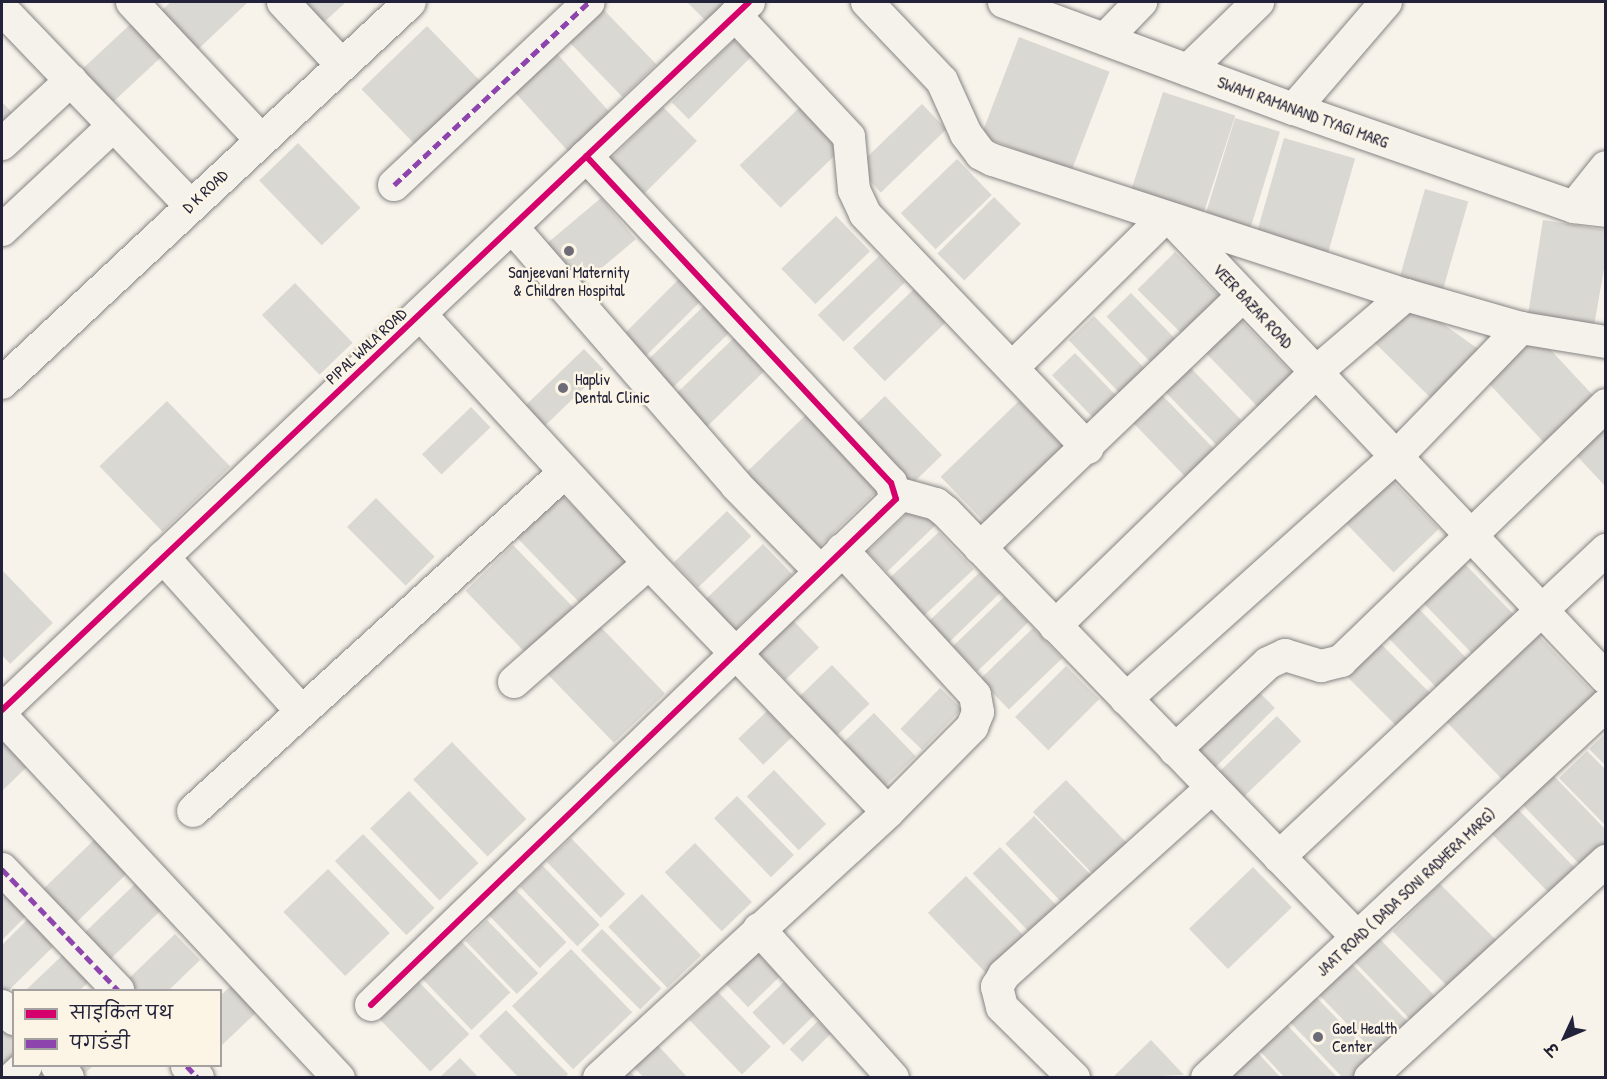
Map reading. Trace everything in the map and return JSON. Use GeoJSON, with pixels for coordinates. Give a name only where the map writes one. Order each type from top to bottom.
{"type":"FeatureCollection","features":[{"type":"Feature","properties":{"kind":"street"},"geometry":{"type":"LineString","coordinates":[[132,2],[260,139]]}},
{"type":"Feature","properties":{"kind":"street"},"geometry":{"type":"LineString","coordinates":[[283,2],[340,64]]}},
{"type":"Feature","properties":{"kind":"street","name":"D K ROAD"},"geometry":{"type":"LineString","coordinates":[[2,383],[340,64],[410,2]]}},
{"type":"Feature","properties":{"kind":"street"},"geometry":{"type":"LineString","coordinates":[[394,185],[589,2]]}},
{"type":"Feature","properties":{"kind":"street","name":"VEER BAZAR ROAD"},"geometry":{"type":"LineString","coordinates":[[867,2],[942,81],[966,134],[981,154],[1169,220],[1605,678]]}},
{"type":"Feature","properties":{"kind":"street","name":"SWAMI RAMANAND TYAGI MARG"},"geometry":{"type":"LineString","coordinates":[[1004,2],[1294,109],[1574,207],[1605,212]]}},
{"type":"Feature","properties":{"kind":"street"},"geometry":{"type":"LineString","coordinates":[[1105,39],[1141,2]]}},
{"type":"Feature","properties":{"kind":"street"},"geometry":{"type":"LineString","coordinates":[[1188,70],[1257,2]]}},
{"type":"Feature","properties":{"kind":"street"},"geometry":{"type":"LineString","coordinates":[[1294,109],[1386,2]]}},
{"type":"Feature","properties":{"kind":"street"},"geometry":{"type":"LineString","coordinates":[[742,8],[849,137],[854,190],[865,214],[1088,448]]}},
{"type":"Feature","properties":{"kind":"street","name":"PIPAL WALA ROAD"},"geometry":{"type":"LineString","coordinates":[[2,710],[742,8]]}},
{"type":"Feature","properties":{"kind":"street"},"geometry":{"type":"LineString","coordinates":[[2,9],[190,205]]}},
{"type":"Feature","properties":{"kind":"street"},"geometry":{"type":"LineString","coordinates":[[2,144],[71,80]]}},
{"type":"Feature","properties":{"kind":"street"},"geometry":{"type":"LineString","coordinates":[[2,230],[113,126]]}},
{"type":"Feature","properties":{"kind":"street"},"geometry":{"type":"LineString","coordinates":[[371,1005],[735,652],[892,506],[896,494],[891,483],[586,156]]}},
{"type":"Feature","properties":{"kind":"street"},"geometry":{"type":"LineString","coordinates":[[1574,207],[1605,167]]}},
{"type":"Feature","properties":{"kind":"street"},"geometry":{"type":"LineString","coordinates":[[1013,367],[1169,220],[1406,295],[1521,328],[1605,342]]}},
{"type":"Feature","properties":{"kind":"street"},"geometry":{"type":"LineString","coordinates":[[512,226],[736,485],[831,561],[975,695],[978,712],[963,738],[888,812],[599,1077]]}},
{"type":"Feature","properties":{"kind":"street"},"geometry":{"type":"LineString","coordinates":[[1055,626],[1316,373],[1406,295]]}},
{"type":"Feature","properties":{"kind":"street"},"geometry":{"type":"LineString","coordinates":[[980,548],[1088,448],[1243,296]]}},
{"type":"Feature","properties":{"kind":"street"},"geometry":{"type":"LineString","coordinates":[[420,314],[649,563],[888,812]]}},
{"type":"Feature","properties":{"kind":"street"},"geometry":{"type":"LineString","coordinates":[[1126,699],[1396,457],[1521,328]]}},
{"type":"Feature","properties":{"kind":"street"},"geometry":{"type":"LineString","coordinates":[[1175,750],[1268,663],[1285,655],[1322,666],[1341,661],[1472,537],[1605,405]]}},
{"type":"Feature","properties":{"kind":"street"},"geometry":{"type":"LineString","coordinates":[[193,811],[565,472]]}},
{"type":"Feature","properties":{"kind":"street"},"geometry":{"type":"LineString","coordinates":[[896,494],[936,504],[1357,937]]}},
{"type":"Feature","properties":{"kind":"street"},"geometry":{"type":"LineString","coordinates":[[1279,857],[1542,612],[1605,550]]}},
{"type":"Feature","properties":{"kind":"street"},"geometry":{"type":"LineString","coordinates":[[163,557],[301,711]]}},
{"type":"Feature","properties":{"kind":"street"},"geometry":{"type":"LineString","coordinates":[[514,682],[649,563]]}},
{"type":"Feature","properties":{"kind":"street","name":"JAAT ROAD ( DADA SONI RADHERA MARG)"},"geometry":{"type":"LineString","coordinates":[[1207,1077],[1605,705]]}},
{"type":"Feature","properties":{"kind":"street"},"geometry":{"type":"LineString","coordinates":[[2,717],[339,1077]]}},
{"type":"Feature","properties":{"kind":"street"},"geometry":{"type":"LineString","coordinates":[[1074,1077],[1002,1007],[997,987],[1004,975],[1212,788]]}},
{"type":"Feature","properties":{"kind":"street"},"geometry":{"type":"LineString","coordinates":[[1370,1077],[1605,861]]}},
{"type":"Feature","properties":{"kind":"street"},"geometry":{"type":"LineString","coordinates":[[2,869],[111,988]]}},
{"type":"Feature","properties":{"kind":"street"},"geometry":{"type":"LineString","coordinates":[[759,929],[893,1077]]}},
{"type":"Feature","properties":{"kind":"building"},"geometry":{"type":"Polygon","coordinates":[[[171,2],[248,2],[191,56],[154,17],[171,2]]]}},
{"type":"Feature","properties":{"kind":"building"},"geometry":{"type":"Polygon","coordinates":[[[301,2],[346,2],[322,24],[301,2]]]}},
{"type":"Feature","properties":{"kind":"building"},"geometry":{"type":"Polygon","coordinates":[[[687,2],[728,2],[707,22],[687,2]]]}},
{"type":"Feature","properties":{"kind":"building"},"geometry":{"type":"Polygon","coordinates":[[[600,6],[656,64],[622,97],[566,39],[600,6]]]}},
{"type":"Feature","properties":{"kind":"building"},"geometry":{"type":"Polygon","coordinates":[[[136,19],[167,52],[106,109],[75,76],[136,19]]]}},
{"type":"Feature","properties":{"kind":"building"},"geometry":{"type":"Polygon","coordinates":[[[427,26],[487,88],[421,151],[362,89],[427,26]]]}},
{"type":"Feature","properties":{"kind":"building"},"geometry":{"type":"Polygon","coordinates":[[[1019,37],[1110,72],[1072,171],[981,136],[1019,37]]]}},
{"type":"Feature","properties":{"kind":"building"},"geometry":{"type":"Polygon","coordinates":[[[734,40],[751,57],[689,119],[672,102],[734,40]]]}},
{"type":"Feature","properties":{"kind":"building"},"geometry":{"type":"Polygon","coordinates":[[[550,46],[614,117],[571,155],[508,84],[550,46]]]}},
{"type":"Feature","properties":{"kind":"building"},"geometry":{"type":"Polygon","coordinates":[[[1163,92],[1235,115],[1202,217],[1130,194],[1163,92]]]}},
{"type":"Feature","properties":{"kind":"building"},"geometry":{"type":"Polygon","coordinates":[[[2,102],[19,120],[2,137],[2,102]]]}},
{"type":"Feature","properties":{"kind":"building"},"geometry":{"type":"Polygon","coordinates":[[[922,104],[946,129],[881,192],[857,167],[922,104]]]}},
{"type":"Feature","properties":{"kind":"building"},"geometry":{"type":"Polygon","coordinates":[[[663,107],[697,141],[640,198],[606,164],[663,107]]]}},
{"type":"Feature","properties":{"kind":"building"},"geometry":{"type":"Polygon","coordinates":[[[800,107],[841,149],[781,208],[740,165],[800,107]]]}},
{"type":"Feature","properties":{"kind":"building"},"geometry":{"type":"Polygon","coordinates":[[[1235,118],[1280,132],[1248,235],[1203,221],[1235,118]]]}},
{"type":"Feature","properties":{"kind":"building"},"geometry":{"type":"Polygon","coordinates":[[[1284,138],[1355,158],[1326,258],[1255,238],[1284,138]]]}},
{"type":"Feature","properties":{"kind":"building"},"geometry":{"type":"Polygon","coordinates":[[[298,143],[361,208],[322,245],[259,181],[298,143]]]}},
{"type":"Feature","properties":{"kind":"building"},"geometry":{"type":"Polygon","coordinates":[[[957,159],[992,195],[936,249],[901,213],[957,159]]]}},
{"type":"Feature","properties":{"kind":"building"},"geometry":{"type":"Polygon","coordinates":[[[1425,189],[1468,201],[1442,293],[1399,280],[1425,189]]]}},
{"type":"Feature","properties":{"kind":"building"},"geometry":{"type":"Polygon","coordinates":[[[994,197],[1021,224],[964,280],[937,254],[994,197]]]}},
{"type":"Feature","properties":{"kind":"building"},"geometry":{"type":"Polygon","coordinates":[[[601,198],[636,239],[576,290],[541,248],[601,198]]]}},
{"type":"Feature","properties":{"kind":"building"},"geometry":{"type":"Polygon","coordinates":[[[836,216],[870,251],[815,304],[781,269],[836,216]]]}},
{"type":"Feature","properties":{"kind":"building"},"geometry":{"type":"Polygon","coordinates":[[[1543,220],[1606,230],[1606,257],[1592,338],[1526,327],[1543,220]]]}},
{"type":"Feature","properties":{"kind":"building"},"geometry":{"type":"Polygon","coordinates":[[[1175,252],[1225,302],[1188,340],[1138,289],[1175,252]]]}},
{"type":"Feature","properties":{"kind":"building"},"geometry":{"type":"Polygon","coordinates":[[[879,256],[905,283],[844,342],[818,315],[879,256]]]}},
{"type":"Feature","properties":{"kind":"building"},"geometry":{"type":"Polygon","coordinates":[[[682,276],[704,298],[641,361],[619,339],[682,276]]]}},
{"type":"Feature","properties":{"kind":"building"},"geometry":{"type":"Polygon","coordinates":[[[295,283],[353,343],[320,375],[262,315],[295,283]]]}},
{"type":"Feature","properties":{"kind":"building"},"geometry":{"type":"Polygon","coordinates":[[[914,289],[946,322],[885,381],[853,348],[914,289]]]}},
{"type":"Feature","properties":{"kind":"building"},"geometry":{"type":"Polygon","coordinates":[[[1131,293],[1179,343],[1154,366],[1107,317],[1131,293]]]}},
{"type":"Feature","properties":{"kind":"building"},"geometry":{"type":"Polygon","coordinates":[[[709,301],[735,328],[671,389],[645,363],[709,301]]]}},
{"type":"Feature","properties":{"kind":"building"},"geometry":{"type":"Polygon","coordinates":[[[1418,306],[1488,356],[1439,406],[1375,343],[1418,306]]]}},
{"type":"Feature","properties":{"kind":"building"},"geometry":{"type":"Polygon","coordinates":[[[1233,312],[1294,375],[1260,409],[1198,345],[1233,312]]]}},
{"type":"Feature","properties":{"kind":"building"},"geometry":{"type":"Polygon","coordinates":[[[1094,316],[1147,371],[1122,395],[1069,340],[1094,316]]]}},
{"type":"Feature","properties":{"kind":"building"},"geometry":{"type":"Polygon","coordinates":[[[1533,331],[1596,399],[1547,445],[1483,377],[1533,331]]]}},
{"type":"Feature","properties":{"kind":"building"},"geometry":{"type":"Polygon","coordinates":[[[737,335],[768,367],[704,429],[673,397],[737,335]]]}},
{"type":"Feature","properties":{"kind":"building","name":"Hapliv Dental Clinic"},"geometry":{"type":"Polygon","coordinates":[[[584,349],[603,369],[539,431],[520,411],[584,349]]]}},
{"type":"Feature","properties":{"kind":"building"},"geometry":{"type":"Polygon","coordinates":[[[1075,353],[1123,403],[1100,425],[1052,375],[1075,353]]]}},
{"type":"Feature","properties":{"kind":"building"},"geometry":{"type":"Polygon","coordinates":[[[1187,364],[1241,420],[1216,444],[1162,388],[1187,364]]]}},
{"type":"Feature","properties":{"kind":"building"},"geometry":{"type":"Polygon","coordinates":[[[1159,392],[1215,450],[1186,477],[1130,420],[1159,392]]]}},
{"type":"Feature","properties":{"kind":"building"},"geometry":{"type":"Polygon","coordinates":[[[885,396],[942,455],[905,490],[848,431],[885,396]]]}},
{"type":"Feature","properties":{"kind":"building"},"geometry":{"type":"Polygon","coordinates":[[[167,401],[230,466],[163,532],[99,466],[167,401]]]}},
{"type":"Feature","properties":{"kind":"building"},"geometry":{"type":"Polygon","coordinates":[[[1019,401],[1066,450],[988,526],[941,477],[1019,401]]]}},
{"type":"Feature","properties":{"kind":"building"},"geometry":{"type":"Polygon","coordinates":[[[471,407],[490,427],[442,474],[422,454],[471,407]]]}},
{"type":"Feature","properties":{"kind":"building"},"geometry":{"type":"Polygon","coordinates":[[[811,410],[883,485],[816,549],[744,475],[811,410]]]}},
{"type":"Feature","properties":{"kind":"building"},"geometry":{"type":"Polygon","coordinates":[[[1606,425],[1606,487],[1575,454],[1606,425]]]}},
{"type":"Feature","properties":{"kind":"building"},"geometry":{"type":"Polygon","coordinates":[[[1384,472],[1439,529],[1394,573],[1339,516],[1384,472]]]}},
{"type":"Feature","properties":{"kind":"building"},"geometry":{"type":"Polygon","coordinates":[[[561,494],[633,568],[588,611],[516,537],[561,494]]]}},
{"type":"Feature","properties":{"kind":"building"},"geometry":{"type":"Polygon","coordinates":[[[376,498],[435,557],[406,586],[347,527],[376,498]]]}},
{"type":"Feature","properties":{"kind":"building"},"geometry":{"type":"Polygon","coordinates":[[[918,503],[937,523],[887,572],[868,552],[918,503]]]}},
{"type":"Feature","properties":{"kind":"building"},"geometry":{"type":"Polygon","coordinates":[[[727,511],[751,536],[698,588],[674,562],[727,511]]]}},
{"type":"Feature","properties":{"kind":"building"},"geometry":{"type":"Polygon","coordinates":[[[939,532],[974,569],[923,616],[889,579],[939,532]]]}},
{"type":"Feature","properties":{"kind":"building"},"geometry":{"type":"Polygon","coordinates":[[[763,544],[792,574],[735,630],[705,600],[763,544]]]}},
{"type":"Feature","properties":{"kind":"building"},"geometry":{"type":"Polygon","coordinates":[[[513,545],[581,615],[534,661],[466,591],[513,545]]]}},
{"type":"Feature","properties":{"kind":"building"},"geometry":{"type":"Polygon","coordinates":[[[1463,562],[1518,619],[1477,658],[1422,602],[1463,562]]]}},
{"type":"Feature","properties":{"kind":"building"},"geometry":{"type":"Polygon","coordinates":[[[2,570],[53,623],[10,664],[2,655],[2,570]]]}},
{"type":"Feature","properties":{"kind":"building"},"geometry":{"type":"Polygon","coordinates":[[[980,572],[1000,593],[949,642],[929,621],[980,572]]]}},
{"type":"Feature","properties":{"kind":"building"},"geometry":{"type":"Polygon","coordinates":[[[1004,597],[1028,622],[977,671],[953,646],[1004,597]]]}},
{"type":"Feature","properties":{"kind":"building"},"geometry":{"type":"Polygon","coordinates":[[[1418,608],[1471,663],[1441,692],[1388,637],[1418,608]]]}},
{"type":"Feature","properties":{"kind":"building"},"geometry":{"type":"Polygon","coordinates":[[[783,610],[819,647],[785,680],[749,643],[783,610]]]}},
{"type":"Feature","properties":{"kind":"building"},"geometry":{"type":"Polygon","coordinates":[[[592,618],[665,694],[614,743],[541,667],[592,618]]]}},
{"type":"Feature","properties":{"kind":"building"},"geometry":{"type":"Polygon","coordinates":[[[1033,628],[1062,658],[1009,710],[980,679],[1033,628]]]}},
{"type":"Feature","properties":{"kind":"building"},"geometry":{"type":"Polygon","coordinates":[[[1532,629],[1595,694],[1505,782],[1441,717],[1532,629]]]}},
{"type":"Feature","properties":{"kind":"building"},"geometry":{"type":"Polygon","coordinates":[[[1381,644],[1438,701],[1405,735],[1348,677],[1381,644]]]}},
{"type":"Feature","properties":{"kind":"building"},"geometry":{"type":"Polygon","coordinates":[[[832,665],[870,704],[836,736],[798,698],[832,665]]]}},
{"type":"Feature","properties":{"kind":"building"},"geometry":{"type":"Polygon","coordinates":[[[1066,666],[1099,699],[1048,750],[1015,717],[1066,666]]]}},
{"type":"Feature","properties":{"kind":"building"},"geometry":{"type":"Polygon","coordinates":[[[1253,686],[1275,708],[1215,768],[1193,746],[1253,686]]]}},
{"type":"Feature","properties":{"kind":"building"},"geometry":{"type":"Polygon","coordinates":[[[940,688],[962,709],[922,750],[900,729],[940,688]]]}},
{"type":"Feature","properties":{"kind":"building"},"geometry":{"type":"Polygon","coordinates":[[[767,711],[792,737],[763,765],[738,739],[767,711]]]}},
{"type":"Feature","properties":{"kind":"building"},"geometry":{"type":"Polygon","coordinates":[[[874,713],[916,756],[885,786],[843,743],[874,713]]]}},
{"type":"Feature","properties":{"kind":"building"},"geometry":{"type":"Polygon","coordinates":[[[1277,716],[1301,741],[1242,799],[1217,774],[1277,716]]]}},
{"type":"Feature","properties":{"kind":"building"},"geometry":{"type":"Polygon","coordinates":[[[1606,733],[1606,766],[1589,749],[1606,733]]]}},
{"type":"Feature","properties":{"kind":"building"},"geometry":{"type":"Polygon","coordinates":[[[2,737],[32,762],[2,791],[2,737]]]}},
{"type":"Feature","properties":{"kind":"building"},"geometry":{"type":"Polygon","coordinates":[[[452,742],[526,819],[487,856],[413,780],[452,742]]]}},
{"type":"Feature","properties":{"kind":"building"},"geometry":{"type":"Polygon","coordinates":[[[1587,751],[1606,770],[1606,826],[1559,778],[1587,751]]]}},
{"type":"Feature","properties":{"kind":"building"},"geometry":{"type":"Polygon","coordinates":[[[774,770],[826,824],[799,850],[747,796],[774,770]]]}},
{"type":"Feature","properties":{"kind":"building"},"geometry":{"type":"Polygon","coordinates":[[[1551,773],[1606,830],[1606,848],[1584,869],[1521,803],[1551,773]]]}},
{"type":"Feature","properties":{"kind":"building"},"geometry":{"type":"Polygon","coordinates":[[[1066,780],[1127,843],[1094,875],[1033,812],[1066,780]]]}},
{"type":"Feature","properties":{"kind":"building"},"geometry":{"type":"Polygon","coordinates":[[[409,791],[478,863],[440,900],[370,829],[409,791]]]}},
{"type":"Feature","properties":{"kind":"building"},"geometry":{"type":"Polygon","coordinates":[[[737,796],[794,855],[771,877],[714,818],[737,796]]]}},
{"type":"Feature","properties":{"kind":"building"},"geometry":{"type":"Polygon","coordinates":[[[1514,805],[1580,873],[1554,898],[1488,830],[1514,805]]]}},
{"type":"Feature","properties":{"kind":"building"},"geometry":{"type":"Polygon","coordinates":[[[1034,816],[1092,876],[1063,903],[1005,844],[1034,816]]]}},
{"type":"Feature","properties":{"kind":"building"},"geometry":{"type":"Polygon","coordinates":[[[363,834],[435,908],[406,935],[335,861],[363,834]]]}},
{"type":"Feature","properties":{"kind":"building"},"geometry":{"type":"Polygon","coordinates":[[[571,838],[625,894],[601,918],[547,862],[571,838]]]}},
{"type":"Feature","properties":{"kind":"building"},"geometry":{"type":"Polygon","coordinates":[[[95,839],[128,873],[68,930],[35,897],[95,839]]]}},
{"type":"Feature","properties":{"kind":"building"},"geometry":{"type":"Polygon","coordinates":[[[695,843],[752,902],[722,931],[665,872],[695,843]]]}},
{"type":"Feature","properties":{"kind":"building"},"geometry":{"type":"Polygon","coordinates":[[[1000,847],[1057,906],[1030,932],[973,873],[1000,847]]]}},
{"type":"Feature","properties":{"kind":"building"},"geometry":{"type":"Polygon","coordinates":[[[542,865],[600,925],[577,946],[520,887],[542,865]]]}},
{"type":"Feature","properties":{"kind":"building"},"geometry":{"type":"Polygon","coordinates":[[[1253,867],[1292,907],[1228,969],[1189,929],[1253,867]]]}},
{"type":"Feature","properties":{"kind":"building"},"geometry":{"type":"Polygon","coordinates":[[[328,869],[390,933],[345,976],[283,912],[328,869]]]}},
{"type":"Feature","properties":{"kind":"building"},"geometry":{"type":"Polygon","coordinates":[[[966,876],[1026,938],[988,975],[928,913],[966,876]]]}},
{"type":"Feature","properties":{"kind":"building"},"geometry":{"type":"Polygon","coordinates":[[[135,884],[161,911],[102,968],[76,941],[135,884]]]}},
{"type":"Feature","properties":{"kind":"building"},"geometry":{"type":"Polygon","coordinates":[[[1440,884],[1501,945],[1453,992],[1393,931],[1440,884]]]}},
{"type":"Feature","properties":{"kind":"building"},"geometry":{"type":"Polygon","coordinates":[[[515,889],[566,942],[540,968],[488,915],[515,889]]]}},
{"type":"Feature","properties":{"kind":"building"},"geometry":{"type":"Polygon","coordinates":[[[11,890],[31,911],[2,940],[2,899],[11,890]]]}},
{"type":"Feature","properties":{"kind":"building"},"geometry":{"type":"Polygon","coordinates":[[[642,894],[701,955],[667,988],[608,927],[642,894]]]}},
{"type":"Feature","properties":{"kind":"building"},"geometry":{"type":"Polygon","coordinates":[[[33,914],[59,941],[6,993],[2,989],[2,945],[33,914]]]}},
{"type":"Feature","properties":{"kind":"building"},"geometry":{"type":"Polygon","coordinates":[[[487,920],[538,973],[517,994],[465,941],[487,920]]]}},
{"type":"Feature","properties":{"kind":"building"},"geometry":{"type":"Polygon","coordinates":[[[602,929],[661,988],[640,1010],[581,950],[602,929]]]}},
{"type":"Feature","properties":{"kind":"building"},"geometry":{"type":"Polygon","coordinates":[[[175,934],[200,960],[170,989],[122,989],[120,987],[175,934]]]}},
{"type":"Feature","properties":{"kind":"building"},"geometry":{"type":"Polygon","coordinates":[[[1376,935],[1440,1001],[1415,1025],[1352,959],[1376,935]]]}},
{"type":"Feature","properties":{"kind":"building"},"geometry":{"type":"Polygon","coordinates":[[[457,937],[510,992],[472,1030],[418,975],[457,937]]]}},
{"type":"Feature","properties":{"kind":"building"},"geometry":{"type":"Polygon","coordinates":[[[69,949],[95,976],[81,989],[27,989],[69,949]]]}},
{"type":"Feature","properties":{"kind":"building"},"geometry":{"type":"Polygon","coordinates":[[[571,949],[632,1012],[573,1069],[512,1006],[571,949]]]}},
{"type":"Feature","properties":{"kind":"building"},"geometry":{"type":"Polygon","coordinates":[[[754,950],[780,977],[748,1007],[722,981],[754,950]]]}},
{"type":"Feature","properties":{"kind":"building"},"geometry":{"type":"Polygon","coordinates":[[[1349,961],[1414,1028],[1381,1059],[1317,992],[1349,961]]]}},
{"type":"Feature","properties":{"kind":"building"},"geometry":{"type":"Polygon","coordinates":[[[415,978],[469,1034],[430,1072],[376,1016],[415,978]]]}},
{"type":"Feature","properties":{"kind":"building"},"geometry":{"type":"Polygon","coordinates":[[[236,981],[262,1007],[222,1045],[222,994],[236,981]]]}},
{"type":"Feature","properties":{"kind":"building"},"geometry":{"type":"Polygon","coordinates":[[[784,982],[815,1014],[784,1045],[752,1013],[784,982]]]}},
{"type":"Feature","properties":{"kind":"building"},"geometry":{"type":"Polygon","coordinates":[[[718,992],[771,1047],[742,1074],[689,1020],[718,992]]]}},
{"type":"Feature","properties":{"kind":"building"},"geometry":{"type":"Polygon","coordinates":[[[1316,997],[1379,1062],[1363,1078],[1343,1078],[1290,1022],[1316,997]]]}},
{"type":"Feature","properties":{"kind":"building"},"geometry":{"type":"Polygon","coordinates":[[[506,1010],[568,1074],[565,1078],[519,1078],[479,1036],[506,1010]]]}},
{"type":"Feature","properties":{"kind":"building"},"geometry":{"type":"Polygon","coordinates":[[[2,1021],[12,1031],[12,1056],[2,1066],[2,1021]]]}},
{"type":"Feature","properties":{"kind":"building"},"geometry":{"type":"Polygon","coordinates":[[[818,1021],[831,1034],[802,1062],[790,1049],[818,1021]]]}},
{"type":"Feature","properties":{"kind":"building"},"geometry":{"type":"Polygon","coordinates":[[[1287,1025],[1338,1078],[1285,1078],[1260,1051],[1287,1025]]]}},
{"type":"Feature","properties":{"kind":"building"},"geometry":{"type":"Polygon","coordinates":[[[653,1040],[688,1078],[644,1078],[630,1063],[653,1040]]]}},
{"type":"Feature","properties":{"kind":"building"},"geometry":{"type":"Polygon","coordinates":[[[1151,1040],[1184,1075],[1112,1078],[1151,1040]]]}},
{"type":"Feature","properties":{"kind":"building"},"geometry":{"type":"Polygon","coordinates":[[[1257,1052],[1281,1078],[1231,1078],[1257,1052]]]}},
{"type":"Feature","properties":{"kind":"building"},"geometry":{"type":"Polygon","coordinates":[[[460,1058],[479,1078],[439,1078],[460,1058]]]}},
{"type":"Feature","properties":{"kind":"building"},"geometry":{"type":"Polygon","coordinates":[[[624,1065],[636,1078],[611,1078],[624,1065]]]}},
{"type":"Feature","properties":{"kind":"building"},"geometry":{"type":"Polygon","coordinates":[[[74,1067],[92,1067],[83,1075],[74,1067]]]}},
{"type":"Feature","properties":{"kind":"marked path"},"geometry":{"type":"LineString","coordinates":[[394,185],[589,2]]}},
{"type":"Feature","properties":{"kind":"marked path"},"geometry":{"type":"LineString","coordinates":[[2,869],[117,989]]}},
{"type":"Feature","properties":{"kind":"marked path"},"geometry":{"type":"LineString","coordinates":[[188,1067],[198,1078]]}},
{"type":"Feature","properties":{"kind":"cycle path"},"geometry":{"type":"LineString","coordinates":[[2,710],[749,2]]}},
{"type":"Feature","properties":{"kind":"cycle path"},"geometry":{"type":"LineString","coordinates":[[371,1005],[896,499],[891,483],[586,156]]}},
{"type":"Feature","properties":{"kind":"place","name":"Sanjeevani Maternity & Children Hospital"},"geometry":{"type":"Point","coordinates":[569,251]}},
{"type":"Feature","properties":{"kind":"place","name":"Hapliv Dental Clinic"},"geometry":{"type":"Point","coordinates":[563,388]}},
{"type":"Feature","properties":{"kind":"place","name":"Goel Health Center"},"geometry":{"type":"Point","coordinates":[1318,1037]}}]}
